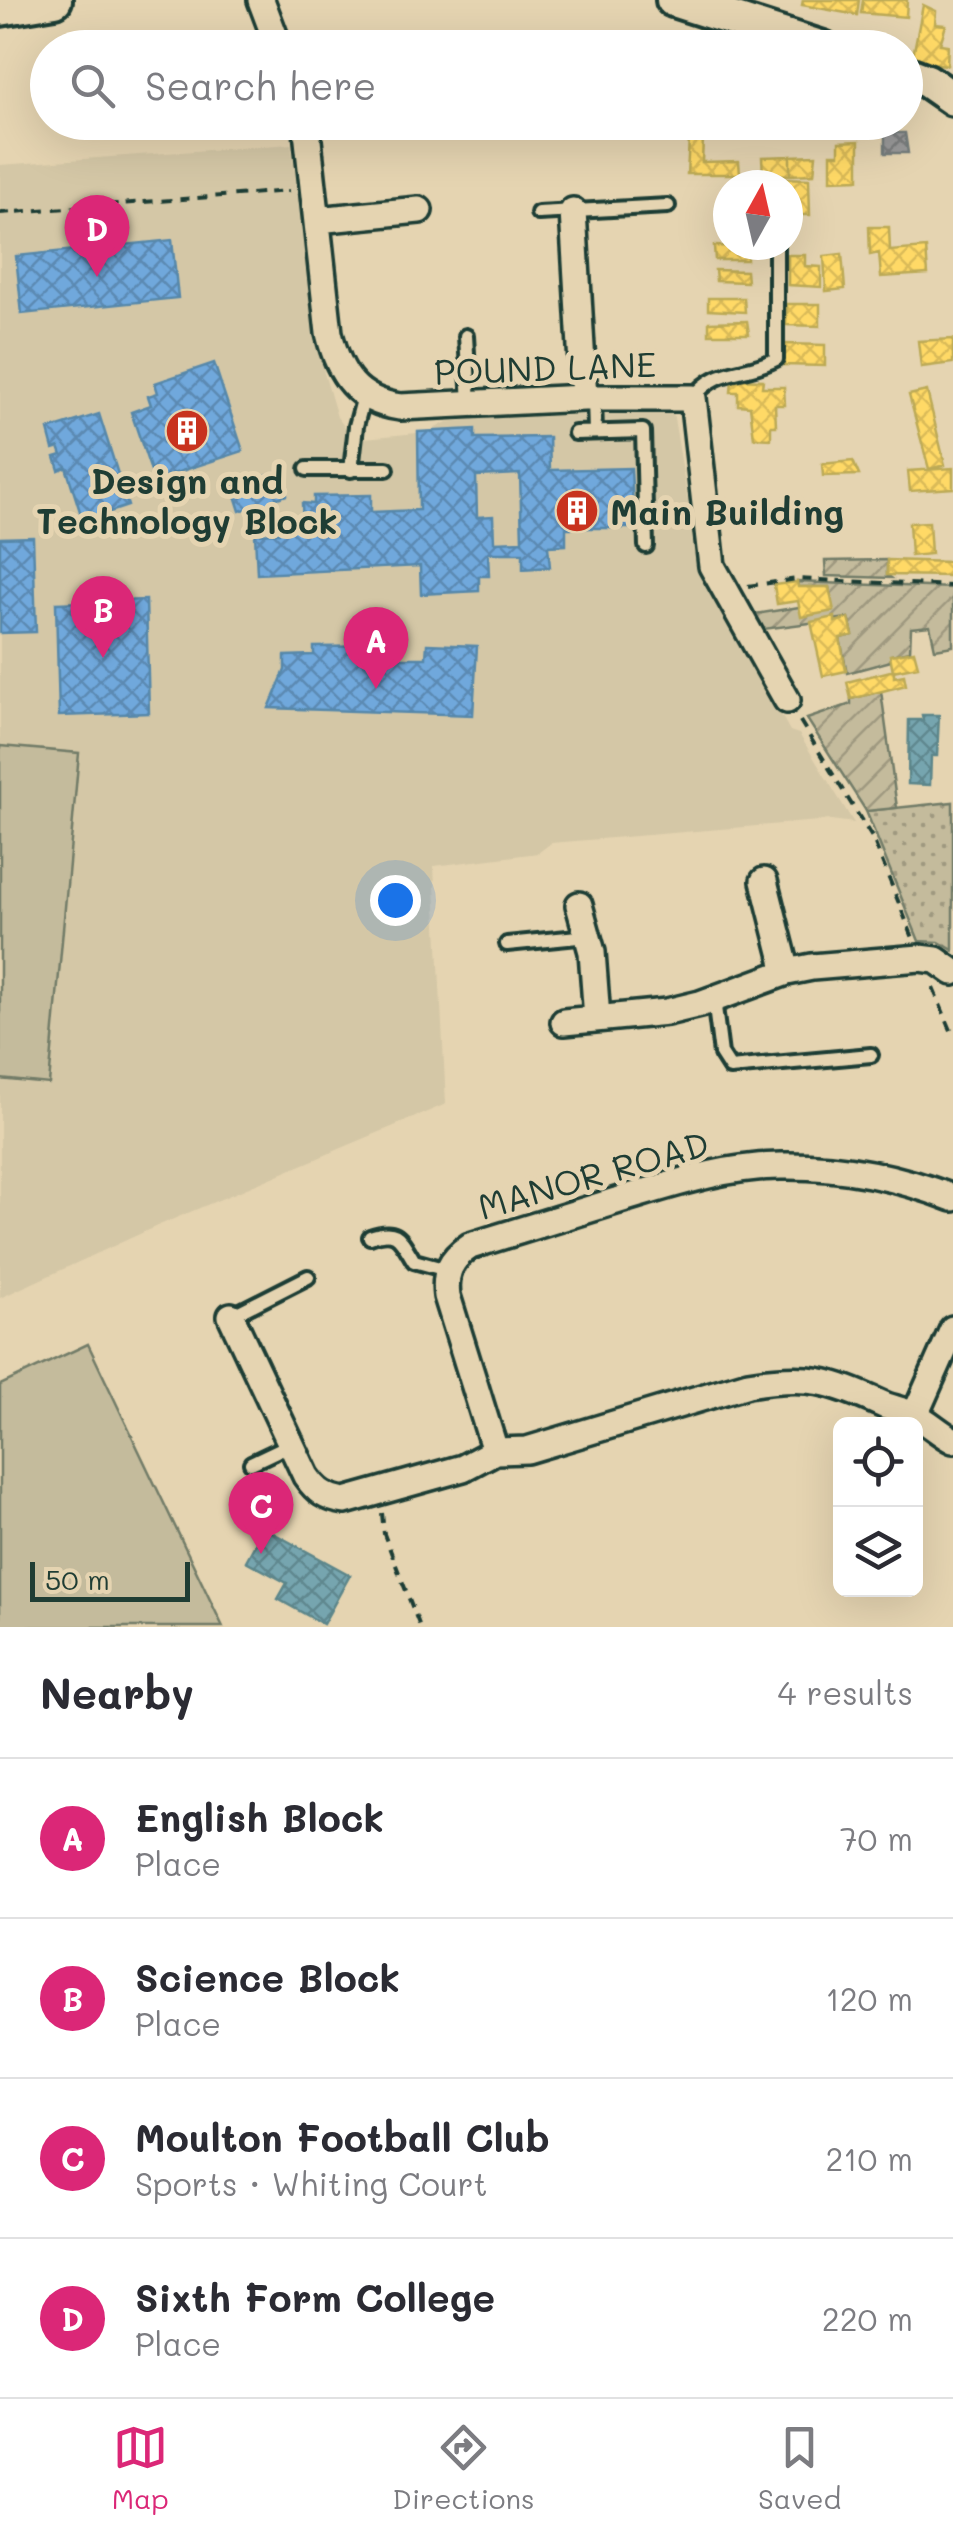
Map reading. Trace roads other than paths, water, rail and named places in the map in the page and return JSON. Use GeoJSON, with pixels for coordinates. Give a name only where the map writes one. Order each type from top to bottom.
{"type":"FeatureCollection","features":[{"type":"Feature","properties":{"kind":"street"},"geometry":{"type":"LineString","coordinates":[[0,9],[55,0]]}},
{"type":"Feature","properties":{"kind":"street"},"geometry":{"type":"LineString","coordinates":[[261,0],[272,30]]}},
{"type":"Feature","properties":{"kind":"street"},"geometry":{"type":"LineString","coordinates":[[679,1],[768,30]]}},
{"type":"Feature","properties":{"kind":"street"},"geometry":{"type":"LineString","coordinates":[[923,80],[950,92]]}},
{"type":"Feature","properties":{"kind":"street"},"geometry":{"type":"LineString","coordinates":[[308,140],[333,350],[347,380],[364,396]]}},
{"type":"Feature","properties":{"kind":"street"},"geometry":{"type":"LineString","coordinates":[[317,220],[419,210]]}},
{"type":"Feature","properties":{"kind":"street"},"geometry":{"type":"LineString","coordinates":[[573,212],[589,398]]}},
{"type":"Feature","properties":{"kind":"street","name":"POUND LANE"},"geometry":{"type":"LineString","coordinates":[[364,396],[400,407],[589,398],[693,398],[712,566],[787,700]]}},
{"type":"Feature","properties":{"kind":"street"},"geometry":{"type":"LineString","coordinates":[[764,881],[787,972]]}},
{"type":"Feature","properties":{"kind":"street"},"geometry":{"type":"LineString","coordinates":[[579,905],[588,936],[597,1018]]}},
{"type":"Feature","properties":{"kind":"street"},"geometry":{"type":"LineString","coordinates":[[564,1022],[667,1012],[787,972],[920,958],[936,960],[953,972]]}},
{"type":"Feature","properties":{"kind":"street","name":"MANOR ROAD"},"geometry":{"type":"LineString","coordinates":[[447,1270],[460,1252],[470,1246],[658,1188],[749,1168],[812,1166],[846,1170],[953,1198]]}},
{"type":"Feature","properties":{"kind":"street"},"geometry":{"type":"LineString","coordinates":[[447,1270],[446,1296],[494,1451]]}},
{"type":"Feature","properties":{"kind":"street"},"geometry":{"type":"LineString","coordinates":[[231,1316],[306,1476],[316,1490],[345,1501],[463,1468],[494,1451],[528,1450],[748,1384],[774,1380],[808,1379],[836,1384],[916,1415],[953,1440]]}},
{"type":"Feature","properties":{"kind":"street"},"geometry":{"type":"LineString","coordinates":[[916,1415],[953,1329]]}},
{"type":"Feature","properties":{"kind":"lane"},"geometry":{"type":"LineString","coordinates":[[538,213],[668,206]]}},
{"type":"Feature","properties":{"kind":"lane"},"geometry":{"type":"LineString","coordinates":[[693,398],[705,382],[716,376],[776,359],[776,260]]}},
{"type":"Feature","properties":{"kind":"lane"},"geometry":{"type":"LineString","coordinates":[[466,336],[470,403]]}},
{"type":"Feature","properties":{"kind":"lane"},"geometry":{"type":"LineString","coordinates":[[352,470],[356,426],[364,396]]}},
{"type":"Feature","properties":{"kind":"lane"},"geometry":{"type":"LineString","coordinates":[[589,398],[595,432]]}},
{"type":"Feature","properties":{"kind":"lane"},"geometry":{"type":"LineString","coordinates":[[575,433],[644,431],[646,546]]}},
{"type":"Feature","properties":{"kind":"lane"},"geometry":{"type":"LineString","coordinates":[[307,470],[387,470]]}},
{"type":"Feature","properties":{"kind":"lane"},"geometry":{"type":"LineString","coordinates":[[508,944],[588,936]]}},
{"type":"Feature","properties":{"kind":"lane"},"geometry":{"type":"LineString","coordinates":[[714,998],[721,1054],[730,1068],[871,1055]]}},
{"type":"Feature","properties":{"kind":"lane"},"geometry":{"type":"LineString","coordinates":[[370,1237],[387,1231],[396,1234],[414,1261],[447,1270]]}},
{"type":"Feature","properties":{"kind":"lane"},"geometry":{"type":"LineString","coordinates":[[231,1316],[308,1277]]}},
{"type":"Feature","properties":{"kind":"lane"},"geometry":{"type":"LineString","coordinates":[[251,1462],[290,1444]]}},
{"type":"Feature","properties":{"kind":"place","name":"Sixth Form College"},"geometry":{"type":"Point","coordinates":[97,277]}},
{"type":"Feature","properties":{"kind":"place","name":"Design and Technology Block"},"geometry":{"type":"Point","coordinates":[187,431]}},
{"type":"Feature","properties":{"kind":"place","name":"Main Building"},"geometry":{"type":"Point","coordinates":[577,511]}},
{"type":"Feature","properties":{"kind":"place","name":"Science Block"},"geometry":{"type":"Point","coordinates":[103,658]}},
{"type":"Feature","properties":{"kind":"place","name":"English Block"},"geometry":{"type":"Point","coordinates":[376,689]}},
{"type":"Feature","properties":{"kind":"place","name":"Moulton Football Club"},"geometry":{"type":"Point","coordinates":[261,1554]}}]}
